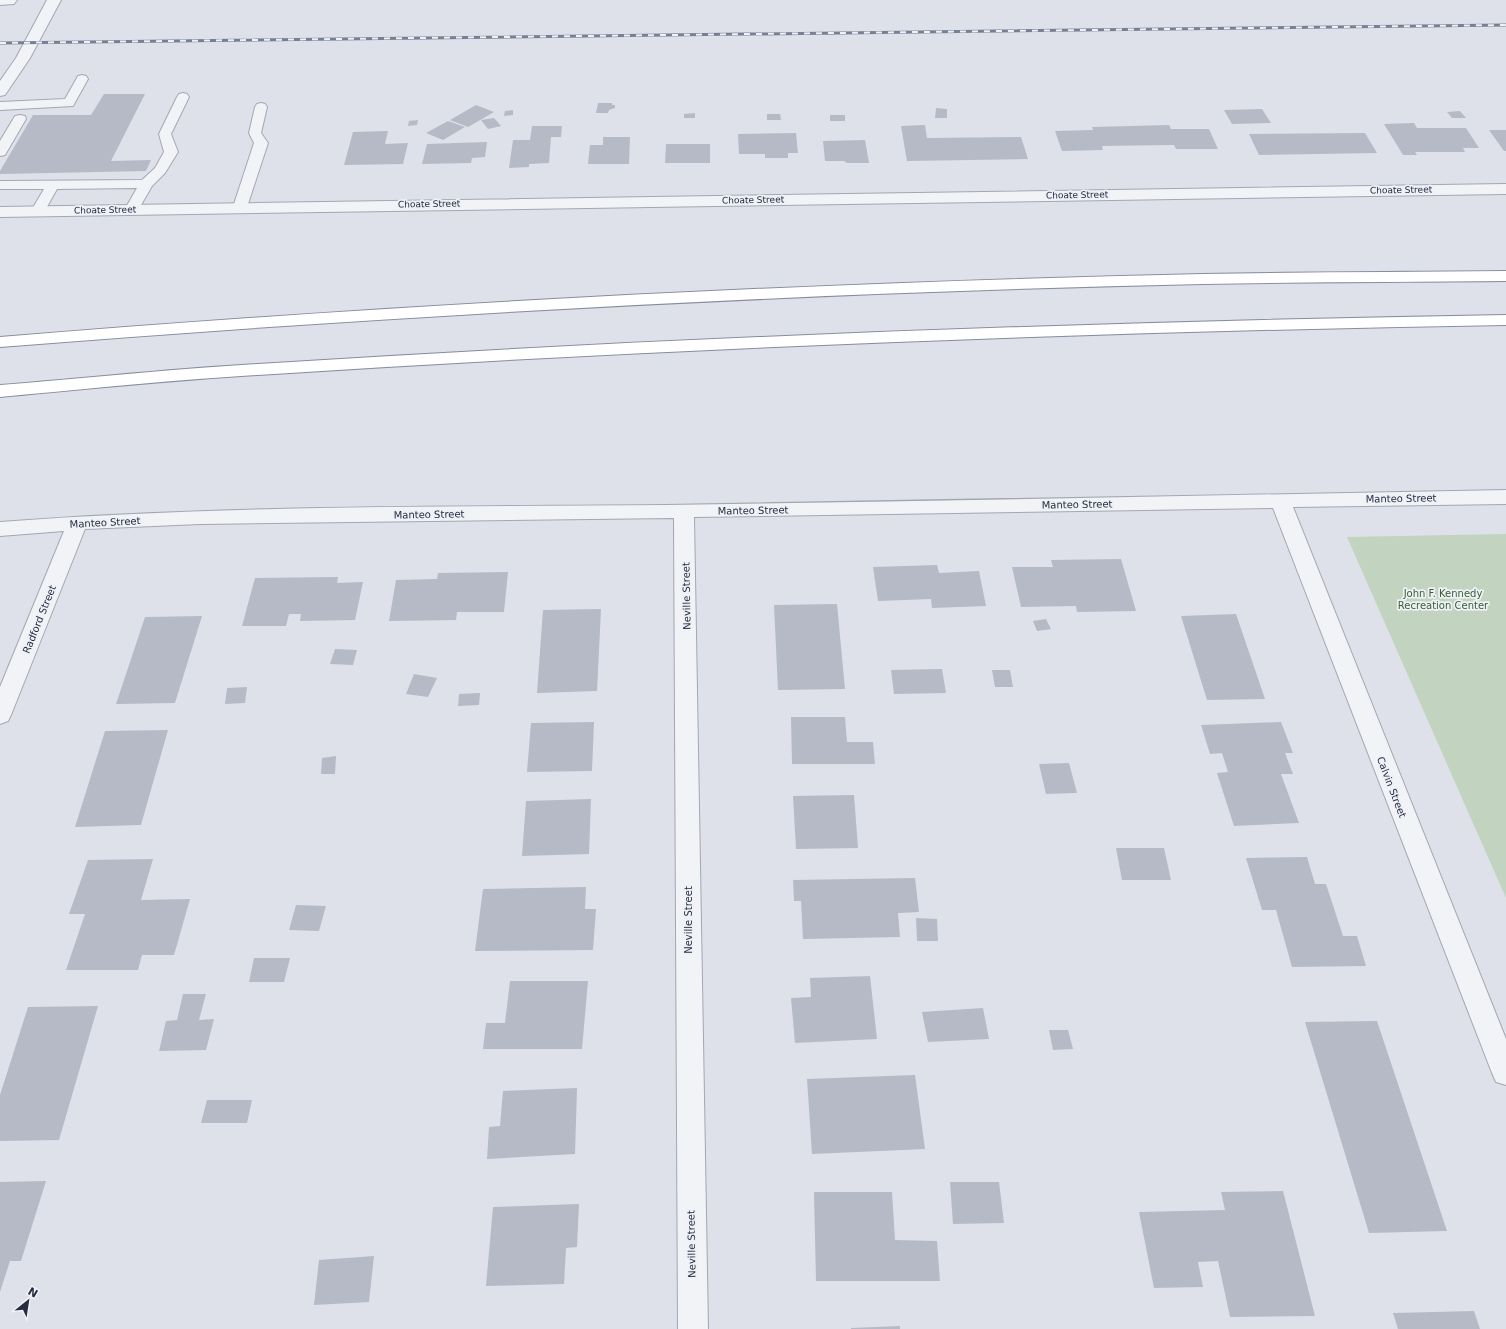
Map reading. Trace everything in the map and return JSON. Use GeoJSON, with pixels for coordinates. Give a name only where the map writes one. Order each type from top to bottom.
{"type":"FeatureCollection","features":[{"type":"Feature","properties":{"kind":"highway"},"geometry":{"type":"LineString","coordinates":[[0,342],[109,333],[483,308],[713,296],[1051,283],[1249,278],[1506,276]]}},
{"type":"Feature","properties":{"kind":"highway"},"geometry":{"type":"LineString","coordinates":[[0,391],[223,372],[675,344],[995,332],[1506,320]]}},
{"type":"Feature","properties":{"kind":"street"},"geometry":{"type":"LineString","coordinates":[[0,92],[4,79],[23,58],[54,0]]}},
{"type":"Feature","properties":{"kind":"street","name":"Choate Street"},"geometry":{"type":"LineString","coordinates":[[0,212],[240,207],[1506,189]]}},
{"type":"Feature","properties":{"kind":"street","name":"Manteo Street"},"geometry":{"type":"LineString","coordinates":[[0,529],[77,523],[200,517],[684,511],[1506,497]]}},
{"type":"Feature","properties":{"kind":"street","name":"Calvin Street"},"geometry":{"type":"LineString","coordinates":[[1280,500],[1506,1073]]}},
{"type":"Feature","properties":{"kind":"street","name":"Neville Street"},"geometry":{"type":"LineString","coordinates":[[684,511],[688,687],[689,1134],[693,1329]]}},
{"type":"Feature","properties":{"kind":"street","name":"Radford Street"},"geometry":{"type":"LineString","coordinates":[[0,716],[77,523]]}},
{"type":"Feature","properties":{"kind":"lane"},"geometry":{"type":"LineString","coordinates":[[0,2],[10,2],[11,0]]}},
{"type":"Feature","properties":{"kind":"lane"},"geometry":{"type":"LineString","coordinates":[[0,106],[69,103],[82,78]]}},
{"type":"Feature","properties":{"kind":"lane"},"geometry":{"type":"LineString","coordinates":[[132,209],[146,184],[160,170],[171,152],[165,134],[183,97]]}},
{"type":"Feature","properties":{"kind":"lane"},"geometry":{"type":"LineString","coordinates":[[240,207],[261,143],[255,133],[261,107]]}},
{"type":"Feature","properties":{"kind":"lane"},"geometry":{"type":"LineString","coordinates":[[0,152],[20,118]]}},
{"type":"Feature","properties":{"kind":"lane"},"geometry":{"type":"LineString","coordinates":[[0,185],[146,184]]}},
{"type":"Feature","properties":{"kind":"lane"},"geometry":{"type":"LineString","coordinates":[[38,211],[53,185]]}},
{"type":"Feature","properties":{"kind":"green space","name":"John F. Kennedy Recreation Center"},"geometry":{"type":"Polygon","coordinates":[[[1506,534],[1506,898],[1347,537],[1506,534]]]}},
{"type":"Feature","properties":{"kind":"building"},"geometry":{"type":"Polygon","coordinates":[[[104,94],[145,94],[111,161],[151,160],[146,171],[0,174],[0,171],[33,115],[91,115],[104,94]]]}},
{"type":"Feature","properties":{"kind":"building"},"geometry":{"type":"Polygon","coordinates":[[[598,103],[612,103],[612,105],[615,105],[615,108],[609,110],[608,113],[596,113],[598,103]]]}},
{"type":"Feature","properties":{"kind":"building"},"geometry":{"type":"Polygon","coordinates":[[[476,105],[494,112],[468,127],[450,120],[476,105]]]}},
{"type":"Feature","properties":{"kind":"building"},"geometry":{"type":"Polygon","coordinates":[[[936,108],[947,109],[947,118],[935,118],[936,108]]]}},
{"type":"Feature","properties":{"kind":"building"},"geometry":{"type":"Polygon","coordinates":[[[1262,109],[1271,123],[1232,124],[1224,110],[1262,109]]]}},
{"type":"Feature","properties":{"kind":"building"},"geometry":{"type":"Polygon","coordinates":[[[513,110],[513,115],[504,116],[505,111],[513,110]]]}},
{"type":"Feature","properties":{"kind":"building"},"geometry":{"type":"Polygon","coordinates":[[[1460,111],[1466,118],[1452,118],[1447,112],[1460,111]]]}},
{"type":"Feature","properties":{"kind":"building"},"geometry":{"type":"Polygon","coordinates":[[[695,113],[695,118],[684,118],[684,114],[695,113]]]}},
{"type":"Feature","properties":{"kind":"building"},"geometry":{"type":"Polygon","coordinates":[[[767,114],[780,114],[781,120],[767,120],[767,114]]]}},
{"type":"Feature","properties":{"kind":"building"},"geometry":{"type":"Polygon","coordinates":[[[830,115],[845,115],[845,121],[830,121],[830,115]]]}},
{"type":"Feature","properties":{"kind":"building"},"geometry":{"type":"Polygon","coordinates":[[[494,118],[501,126],[488,129],[481,120],[494,118]]]}},
{"type":"Feature","properties":{"kind":"building"},"geometry":{"type":"Polygon","coordinates":[[[418,120],[417,125],[408,126],[409,121],[418,120]]]}},
{"type":"Feature","properties":{"kind":"building"},"geometry":{"type":"Polygon","coordinates":[[[448,121],[465,127],[443,140],[426,133],[448,121]]]}},
{"type":"Feature","properties":{"kind":"building"},"geometry":{"type":"Polygon","coordinates":[[[1414,123],[1417,128],[1466,128],[1479,148],[1463,148],[1465,152],[1415,152],[1417,155],[1403,155],[1384,124],[1414,123]]]}},
{"type":"Feature","properties":{"kind":"building"},"geometry":{"type":"Polygon","coordinates":[[[925,125],[927,138],[1021,137],[1028,159],[907,161],[901,126],[925,125]]]}},
{"type":"Feature","properties":{"kind":"building"},"geometry":{"type":"Polygon","coordinates":[[[1169,125],[1171,129],[1209,129],[1218,149],[1176,149],[1174,145],[1102,146],[1103,150],[1062,151],[1055,131],[1093,130],[1092,127],[1169,125]]]}},
{"type":"Feature","properties":{"kind":"building"},"geometry":{"type":"Polygon","coordinates":[[[532,126],[562,126],[561,137],[551,137],[549,163],[529,164],[529,167],[509,168],[513,140],[530,140],[532,126]]]}},
{"type":"Feature","properties":{"kind":"building"},"geometry":{"type":"Polygon","coordinates":[[[1489,130],[1506,130],[1506,151],[1504,151],[1489,130]]]}},
{"type":"Feature","properties":{"kind":"building"},"geometry":{"type":"Polygon","coordinates":[[[388,131],[385,144],[408,143],[403,164],[344,165],[353,132],[388,131]]]}},
{"type":"Feature","properties":{"kind":"building"},"geometry":{"type":"Polygon","coordinates":[[[796,133],[798,153],[788,153],[788,158],[765,158],[765,154],[739,154],[738,134],[796,133]]]}},
{"type":"Feature","properties":{"kind":"building"},"geometry":{"type":"Polygon","coordinates":[[[1365,133],[1377,153],[1259,155],[1249,134],[1365,133]]]}},
{"type":"Feature","properties":{"kind":"building"},"geometry":{"type":"Polygon","coordinates":[[[603,137],[630,137],[629,164],[588,164],[590,145],[603,145],[603,137]]]}},
{"type":"Feature","properties":{"kind":"building"},"geometry":{"type":"Polygon","coordinates":[[[865,140],[869,163],[825,161],[823,141],[865,140]]]}},
{"type":"Feature","properties":{"kind":"building"},"geometry":{"type":"Polygon","coordinates":[[[487,142],[485,157],[472,158],[471,163],[422,164],[427,144],[487,142]]]}},
{"type":"Feature","properties":{"kind":"building"},"geometry":{"type":"Polygon","coordinates":[[[666,144],[710,144],[710,163],[665,163],[666,144]]]}},
{"type":"Feature","properties":{"kind":"building"},"geometry":{"type":"Polygon","coordinates":[[[1121,559],[1136,611],[1077,612],[1076,606],[1021,607],[1012,567],[1053,567],[1051,560],[1121,559]]]}},
{"type":"Feature","properties":{"kind":"building"},"geometry":{"type":"Polygon","coordinates":[[[937,565],[939,573],[979,571],[986,606],[932,608],[931,599],[878,601],[873,567],[937,565]]]}},
{"type":"Feature","properties":{"kind":"building"},"geometry":{"type":"Polygon","coordinates":[[[508,572],[504,612],[457,612],[456,620],[389,621],[396,580],[437,579],[438,573],[508,572]]]}},
{"type":"Feature","properties":{"kind":"building"},"geometry":{"type":"Polygon","coordinates":[[[338,577],[337,583],[363,582],[355,620],[300,621],[301,614],[289,614],[286,626],[242,626],[255,578],[338,577]]]}},
{"type":"Feature","properties":{"kind":"building"},"geometry":{"type":"Polygon","coordinates":[[[837,604],[845,689],[778,690],[774,605],[837,604]]]}},
{"type":"Feature","properties":{"kind":"building"},"geometry":{"type":"Polygon","coordinates":[[[601,609],[597,691],[537,693],[543,610],[601,609]]]}},
{"type":"Feature","properties":{"kind":"building"},"geometry":{"type":"Polygon","coordinates":[[[1236,614],[1265,699],[1207,700],[1181,616],[1236,614]]]}},
{"type":"Feature","properties":{"kind":"building"},"geometry":{"type":"Polygon","coordinates":[[[202,616],[175,703],[116,704],[145,617],[202,616]]]}},
{"type":"Feature","properties":{"kind":"building"},"geometry":{"type":"Polygon","coordinates":[[[1046,619],[1051,629],[1037,631],[1033,621],[1046,619]]]}},
{"type":"Feature","properties":{"kind":"building"},"geometry":{"type":"Polygon","coordinates":[[[335,649],[357,650],[353,665],[330,664],[335,649]]]}},
{"type":"Feature","properties":{"kind":"building"},"geometry":{"type":"Polygon","coordinates":[[[942,669],[946,693],[894,694],[891,670],[942,669]]]}},
{"type":"Feature","properties":{"kind":"building"},"geometry":{"type":"Polygon","coordinates":[[[992,670],[1010,670],[1013,687],[995,687],[992,670]]]}},
{"type":"Feature","properties":{"kind":"building"},"geometry":{"type":"Polygon","coordinates":[[[414,674],[437,678],[428,697],[406,694],[414,674]]]}},
{"type":"Feature","properties":{"kind":"building"},"geometry":{"type":"Polygon","coordinates":[[[247,687],[245,703],[225,704],[227,688],[247,687]]]}},
{"type":"Feature","properties":{"kind":"building"},"geometry":{"type":"Polygon","coordinates":[[[480,693],[479,705],[458,706],[459,694],[480,693]]]}},
{"type":"Feature","properties":{"kind":"building"},"geometry":{"type":"Polygon","coordinates":[[[791,717],[845,717],[847,742],[873,742],[875,764],[792,764],[791,717]]]}},
{"type":"Feature","properties":{"kind":"building"},"geometry":{"type":"Polygon","coordinates":[[[594,722],[592,771],[527,772],[531,723],[594,722]]]}},
{"type":"Feature","properties":{"kind":"building"},"geometry":{"type":"Polygon","coordinates":[[[1281,722],[1293,753],[1285,753],[1293,774],[1281,774],[1299,823],[1234,826],[1217,773],[1228,772],[1222,753],[1210,754],[1201,725],[1281,722]]]}},
{"type":"Feature","properties":{"kind":"building"},"geometry":{"type":"Polygon","coordinates":[[[168,730],[141,825],[75,827],[105,731],[168,730]]]}},
{"type":"Feature","properties":{"kind":"building"},"geometry":{"type":"Polygon","coordinates":[[[336,756],[335,774],[321,774],[322,758],[336,756]]]}},
{"type":"Feature","properties":{"kind":"building"},"geometry":{"type":"Polygon","coordinates":[[[1069,763],[1077,793],[1046,794],[1039,764],[1069,763]]]}},
{"type":"Feature","properties":{"kind":"building"},"geometry":{"type":"Polygon","coordinates":[[[854,795],[858,848],[796,849],[793,796],[854,795]]]}},
{"type":"Feature","properties":{"kind":"building"},"geometry":{"type":"Polygon","coordinates":[[[591,799],[589,854],[522,856],[526,801],[591,799]]]}},
{"type":"Feature","properties":{"kind":"building"},"geometry":{"type":"Polygon","coordinates":[[[1116,848],[1164,848],[1171,880],[1122,880],[1116,848]]]}},
{"type":"Feature","properties":{"kind":"building"},"geometry":{"type":"Polygon","coordinates":[[[1307,857],[1315,884],[1326,884],[1343,936],[1357,936],[1366,966],[1292,967],[1276,910],[1262,910],[1246,858],[1307,857]]]}},
{"type":"Feature","properties":{"kind":"building"},"geometry":{"type":"Polygon","coordinates":[[[153,859],[141,900],[190,899],[174,955],[142,955],[138,970],[66,970],[85,914],[69,914],[88,860],[153,859]]]}},
{"type":"Feature","properties":{"kind":"building"},"geometry":{"type":"Polygon","coordinates":[[[915,878],[919,912],[898,913],[900,937],[803,939],[801,901],[794,901],[793,880],[915,878]]]}},
{"type":"Feature","properties":{"kind":"building"},"geometry":{"type":"Polygon","coordinates":[[[586,887],[585,909],[596,909],[593,950],[475,951],[483,889],[586,887]]]}},
{"type":"Feature","properties":{"kind":"building"},"geometry":{"type":"Polygon","coordinates":[[[296,905],[326,906],[319,931],[289,930],[296,905]]]}},
{"type":"Feature","properties":{"kind":"building"},"geometry":{"type":"Polygon","coordinates":[[[916,918],[937,919],[938,941],[917,941],[916,918]]]}},
{"type":"Feature","properties":{"kind":"building"},"geometry":{"type":"Polygon","coordinates":[[[254,958],[290,958],[284,982],[249,982],[254,958]]]}},
{"type":"Feature","properties":{"kind":"building"},"geometry":{"type":"Polygon","coordinates":[[[870,976],[877,1039],[795,1043],[791,998],[811,997],[810,978],[870,976]]]}},
{"type":"Feature","properties":{"kind":"building"},"geometry":{"type":"Polygon","coordinates":[[[510,981],[588,981],[582,1049],[483,1049],[486,1023],[505,1023],[510,981]]]}},
{"type":"Feature","properties":{"kind":"building"},"geometry":{"type":"Polygon","coordinates":[[[183,994],[206,994],[199,1020],[214,1019],[206,1050],[159,1051],[166,1021],[177,1020],[183,994]]]}},
{"type":"Feature","properties":{"kind":"building"},"geometry":{"type":"Polygon","coordinates":[[[98,1006],[59,1140],[0,1141],[0,1095],[28,1007],[98,1006]]]}},
{"type":"Feature","properties":{"kind":"building"},"geometry":{"type":"Polygon","coordinates":[[[983,1008],[989,1039],[928,1042],[922,1012],[983,1008]]]}},
{"type":"Feature","properties":{"kind":"building"},"geometry":{"type":"Polygon","coordinates":[[[1377,1021],[1447,1231],[1369,1233],[1305,1022],[1377,1021]]]}},
{"type":"Feature","properties":{"kind":"building"},"geometry":{"type":"Polygon","coordinates":[[[1049,1030],[1068,1030],[1073,1049],[1053,1050],[1049,1030]]]}},
{"type":"Feature","properties":{"kind":"building"},"geometry":{"type":"Polygon","coordinates":[[[915,1075],[925,1149],[812,1154],[807,1079],[915,1075]]]}},
{"type":"Feature","properties":{"kind":"building"},"geometry":{"type":"Polygon","coordinates":[[[577,1088],[575,1154],[487,1159],[489,1127],[500,1126],[503,1091],[577,1088]]]}},
{"type":"Feature","properties":{"kind":"building"},"geometry":{"type":"Polygon","coordinates":[[[207,1100],[252,1100],[247,1123],[201,1123],[207,1100]]]}},
{"type":"Feature","properties":{"kind":"building"},"geometry":{"type":"Polygon","coordinates":[[[46,1181],[21,1261],[10,1261],[0,1292],[0,1182],[46,1181]]]}},
{"type":"Feature","properties":{"kind":"building"},"geometry":{"type":"Polygon","coordinates":[[[950,1182],[999,1182],[1004,1223],[953,1224],[950,1182]]]}},
{"type":"Feature","properties":{"kind":"building"},"geometry":{"type":"Polygon","coordinates":[[[1283,1191],[1315,1316],[1230,1317],[1218,1261],[1198,1262],[1203,1287],[1154,1288],[1139,1212],[1225,1210],[1221,1192],[1283,1191]]]}},
{"type":"Feature","properties":{"kind":"building"},"geometry":{"type":"Polygon","coordinates":[[[814,1192],[892,1192],[895,1240],[937,1241],[940,1281],[816,1281],[814,1192]]]}},
{"type":"Feature","properties":{"kind":"building"},"geometry":{"type":"Polygon","coordinates":[[[579,1204],[577,1247],[566,1248],[564,1284],[486,1286],[493,1207],[579,1204]]]}},
{"type":"Feature","properties":{"kind":"building"},"geometry":{"type":"Polygon","coordinates":[[[374,1256],[369,1302],[314,1305],[319,1260],[374,1256]]]}},
{"type":"Feature","properties":{"kind":"building"},"geometry":{"type":"Polygon","coordinates":[[[1474,1311],[1480,1329],[1398,1329],[1393,1313],[1474,1311]]]}},
{"type":"Feature","properties":{"kind":"building"},"geometry":{"type":"Polygon","coordinates":[[[900,1326],[900,1329],[851,1329],[851,1328],[900,1326]]]}},
{"type":"Feature","properties":{"kind":"railway"},"geometry":{"type":"LineString","coordinates":[[0,43],[1506,25]]}}]}
